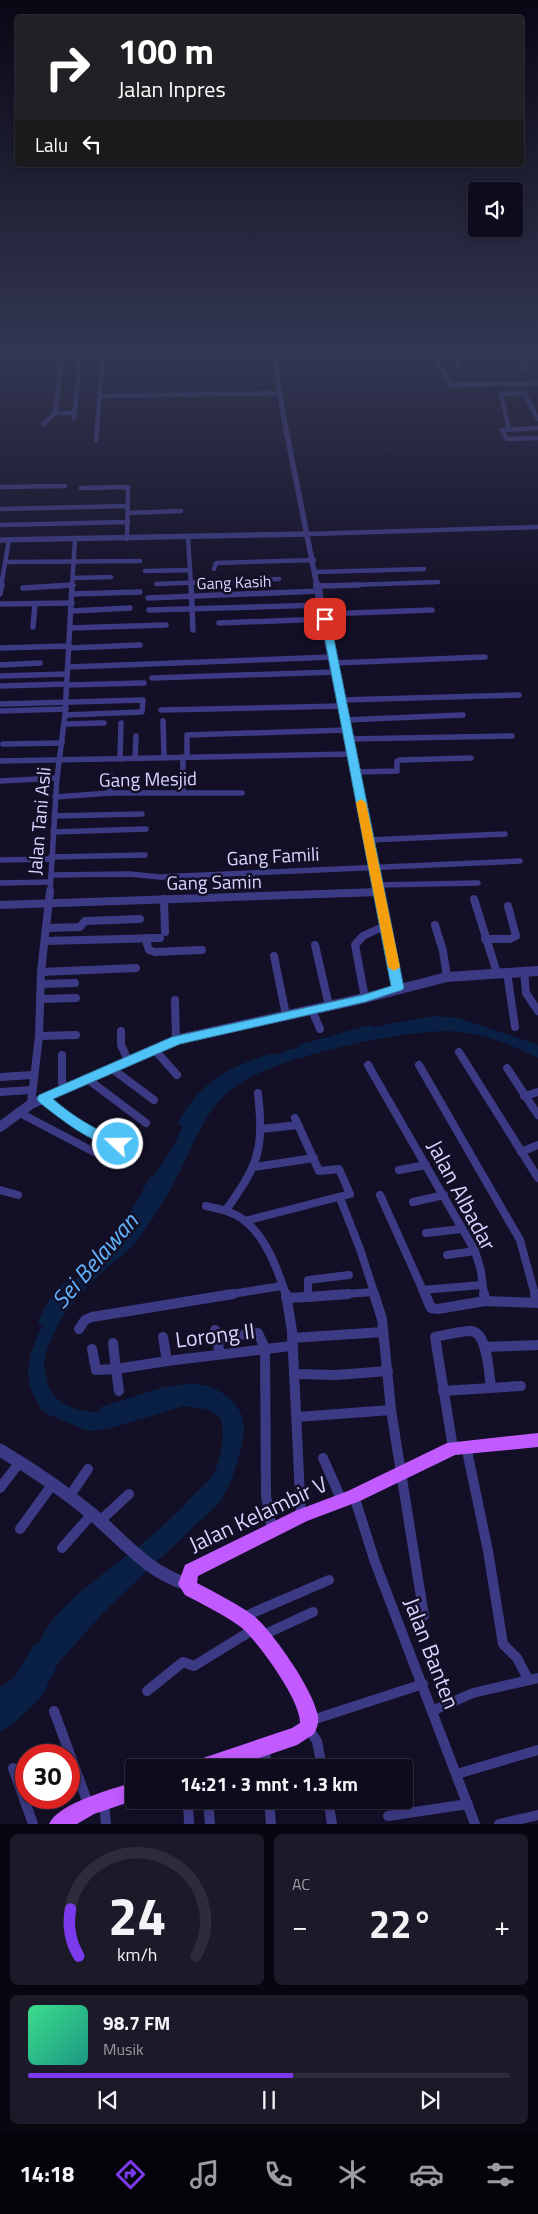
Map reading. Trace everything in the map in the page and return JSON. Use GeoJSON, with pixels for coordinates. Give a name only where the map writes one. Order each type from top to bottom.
{"type":"FeatureCollection","features":[{"type":"Feature","properties":{"kind":"main road","name":"Jalan Kelambir V"},"geometry":{"type":"LineString","coordinates":[[308,1724],[308,1711],[301,1697],[252,1628],[192,1589],[187,1584],[188,1575],[195,1568],[301,1516],[348,1498],[460,1447],[538,1440]]}},
{"type":"Feature","properties":{"kind":"main road"},"geometry":{"type":"LineString","coordinates":[[229,1759],[297,1736],[308,1724]]}},
{"type":"Feature","properties":{"kind":"main road"},"geometry":{"type":"LineString","coordinates":[[59,1824],[97,1804],[125,1794]]}},
{"type":"Feature","properties":{"kind":"street"},"geometry":{"type":"LineString","coordinates":[[289,437],[398,988]]}},
{"type":"Feature","properties":{"kind":"street"},"geometry":{"type":"LineString","coordinates":[[504,437],[538,438]]}},
{"type":"Feature","properties":{"kind":"street"},"geometry":{"type":"LineString","coordinates":[[0,487],[65,486]]}},
{"type":"Feature","properties":{"kind":"street"},"geometry":{"type":"LineString","coordinates":[[81,488],[127,487],[127,539]]}},
{"type":"Feature","properties":{"kind":"street"},"geometry":{"type":"LineString","coordinates":[[0,509],[128,506]]}},
{"type":"Feature","properties":{"kind":"street"},"geometry":{"type":"LineString","coordinates":[[128,513],[181,511]]}},
{"type":"Feature","properties":{"kind":"street"},"geometry":{"type":"LineString","coordinates":[[0,525],[128,522]]}},
{"type":"Feature","properties":{"kind":"street"},"geometry":{"type":"LineString","coordinates":[[0,540],[127,539],[538,527]]}},
{"type":"Feature","properties":{"kind":"street"},"geometry":{"type":"LineString","coordinates":[[188,537],[194,630]]}},
{"type":"Feature","properties":{"kind":"street"},"geometry":{"type":"LineString","coordinates":[[0,594],[9,540]]}},
{"type":"Feature","properties":{"kind":"street","name":"Jalan Tani Asli"},"geometry":{"type":"LineString","coordinates":[[31,1104],[39,1036],[41,972],[51,878],[56,778],[64,724],[75,540]]}},
{"type":"Feature","properties":{"kind":"street"},"geometry":{"type":"LineString","coordinates":[[214,569],[214,564],[216,563],[314,560]]}},
{"type":"Feature","properties":{"kind":"street"},"geometry":{"type":"LineString","coordinates":[[6,562],[140,561]]}},
{"type":"Feature","properties":{"kind":"street"},"geometry":{"type":"LineString","coordinates":[[316,572],[424,569]]}},
{"type":"Feature","properties":{"kind":"street"},"geometry":{"type":"LineString","coordinates":[[145,571],[190,570]]}},
{"type":"Feature","properties":{"kind":"street"},"geometry":{"type":"LineString","coordinates":[[73,578],[112,577]]}},
{"type":"Feature","properties":{"kind":"street"},"geometry":{"type":"LineString","coordinates":[[156,584],[279,579]]}},
{"type":"Feature","properties":{"kind":"street","name":"Gang Kasih"},"geometry":{"type":"LineString","coordinates":[[148,598],[438,582]]}},
{"type":"Feature","properties":{"kind":"street"},"geometry":{"type":"LineString","coordinates":[[23,588],[73,585]]}},
{"type":"Feature","properties":{"kind":"street"},"geometry":{"type":"LineString","coordinates":[[72,594],[140,592]]}},
{"type":"Feature","properties":{"kind":"street"},"geometry":{"type":"LineString","coordinates":[[0,604],[72,603]]}},
{"type":"Feature","properties":{"kind":"street"},"geometry":{"type":"LineString","coordinates":[[32,626],[35,604]]}},
{"type":"Feature","properties":{"kind":"street"},"geometry":{"type":"LineString","coordinates":[[149,610],[322,605]]}},
{"type":"Feature","properties":{"kind":"street"},"geometry":{"type":"LineString","coordinates":[[71,611],[130,608]]}},
{"type":"Feature","properties":{"kind":"street"},"geometry":{"type":"LineString","coordinates":[[219,623],[432,610]]}},
{"type":"Feature","properties":{"kind":"street"},"geometry":{"type":"LineString","coordinates":[[70,628],[166,625]]}},
{"type":"Feature","properties":{"kind":"street"},"geometry":{"type":"LineString","coordinates":[[0,648],[140,645]]}},
{"type":"Feature","properties":{"kind":"street"},"geometry":{"type":"LineString","coordinates":[[68,667],[485,657]]}},
{"type":"Feature","properties":{"kind":"street"},"geometry":{"type":"LineString","coordinates":[[0,665],[40,663]]}},
{"type":"Feature","properties":{"kind":"street"},"geometry":{"type":"LineString","coordinates":[[152,678],[336,672]]}},
{"type":"Feature","properties":{"kind":"street"},"geometry":{"type":"LineString","coordinates":[[0,676],[67,674]]}},
{"type":"Feature","properties":{"kind":"street"},"geometry":{"type":"LineString","coordinates":[[0,686],[144,683]]}},
{"type":"Feature","properties":{"kind":"street"},"geometry":{"type":"LineString","coordinates":[[161,710],[519,695]]}},
{"type":"Feature","properties":{"kind":"street"},"geometry":{"type":"LineString","coordinates":[[0,704],[65,709],[143,711],[141,699],[65,709],[0,711]]}},
{"type":"Feature","properties":{"kind":"street"},"geometry":{"type":"LineString","coordinates":[[345,720],[463,715]]}},
{"type":"Feature","properties":{"kind":"street"},"geometry":{"type":"LineString","coordinates":[[162,721],[164,758]]}},
{"type":"Feature","properties":{"kind":"street"},"geometry":{"type":"LineString","coordinates":[[64,724],[104,723]]}},
{"type":"Feature","properties":{"kind":"street"},"geometry":{"type":"LineString","coordinates":[[120,758],[122,723]]}},
{"type":"Feature","properties":{"kind":"street"},"geometry":{"type":"LineString","coordinates":[[183,793],[187,735],[347,730]]}},
{"type":"Feature","properties":{"kind":"street"},"geometry":{"type":"LineString","coordinates":[[135,758],[136,736]]}},
{"type":"Feature","properties":{"kind":"street"},"geometry":{"type":"LineString","coordinates":[[349,739],[512,736]]}},
{"type":"Feature","properties":{"kind":"street"},"geometry":{"type":"LineString","coordinates":[[3,744],[62,743]]}},
{"type":"Feature","properties":{"kind":"street"},"geometry":{"type":"LineString","coordinates":[[0,761],[352,754]]}},
{"type":"Feature","properties":{"kind":"street"},"geometry":{"type":"LineString","coordinates":[[355,772],[396,772],[398,770],[398,760],[471,758]]}},
{"type":"Feature","properties":{"kind":"street"},"geometry":{"type":"LineString","coordinates":[[110,775],[110,793]]}},
{"type":"Feature","properties":{"kind":"street"},"geometry":{"type":"LineString","coordinates":[[0,781],[56,778]]}},
{"type":"Feature","properties":{"kind":"street","name":"Gang Mesjid"},"geometry":{"type":"LineString","coordinates":[[55,797],[110,793],[242,793]]}},
{"type":"Feature","properties":{"kind":"street"},"geometry":{"type":"LineString","coordinates":[[54,816],[142,814]]}},
{"type":"Feature","properties":{"kind":"street"},"geometry":{"type":"LineString","coordinates":[[53,832],[146,829]]}},
{"type":"Feature","properties":{"kind":"street"},"geometry":{"type":"LineString","coordinates":[[368,840],[504,834]]}},
{"type":"Feature","properties":{"kind":"street"},"geometry":{"type":"LineString","coordinates":[[0,860],[145,855]]}},
{"type":"Feature","properties":{"kind":"street","name":"Gang Famili"},"geometry":{"type":"LineString","coordinates":[[0,883],[129,874],[144,877],[520,862]]}},
{"type":"Feature","properties":{"kind":"street","name":"Gang Samin"},"geometry":{"type":"LineString","coordinates":[[0,905],[243,898],[478,884]]}},
{"type":"Feature","properties":{"kind":"street"},"geometry":{"type":"LineString","coordinates":[[45,941],[145,938],[162,935],[164,899]]}},
{"type":"Feature","properties":{"kind":"street"},"geometry":{"type":"LineString","coordinates":[[474,899],[497,973]]}},
{"type":"Feature","properties":{"kind":"street"},"geometry":{"type":"LineString","coordinates":[[485,939],[510,939],[516,936],[508,906]]}},
{"type":"Feature","properties":{"kind":"street"},"geometry":{"type":"LineString","coordinates":[[46,928],[80,927],[85,921],[140,919]]}},
{"type":"Feature","properties":{"kind":"street"},"geometry":{"type":"LineString","coordinates":[[435,926],[443,951],[447,977]]}},
{"type":"Feature","properties":{"kind":"street"},"geometry":{"type":"LineString","coordinates":[[365,998],[354,945],[363,936],[378,929]]}},
{"type":"Feature","properties":{"kind":"street"},"geometry":{"type":"LineString","coordinates":[[145,938],[149,950],[155,952],[202,950]]}},
{"type":"Feature","properties":{"kind":"street"},"geometry":{"type":"LineString","coordinates":[[315,945],[329,1006]]}},
{"type":"Feature","properties":{"kind":"street"},"geometry":{"type":"LineString","coordinates":[[274,956],[286,1015]]}},
{"type":"Feature","properties":{"kind":"street"},"geometry":{"type":"LineString","coordinates":[[41,972],[136,968]]}},
{"type":"Feature","properties":{"kind":"street"},"geometry":{"type":"LineString","coordinates":[[524,971],[523,985],[526,995],[538,1012]]}},
{"type":"Feature","properties":{"kind":"street"},"geometry":{"type":"LineString","coordinates":[[2,1123],[31,1104],[66,1087],[176,1040],[365,998],[398,988],[447,977],[538,971]]}},
{"type":"Feature","properties":{"kind":"street"},"geometry":{"type":"LineString","coordinates":[[507,972],[516,1027]]}},
{"type":"Feature","properties":{"kind":"street"},"geometry":{"type":"LineString","coordinates":[[41,984],[75,983]]}},
{"type":"Feature","properties":{"kind":"street"},"geometry":{"type":"LineString","coordinates":[[41,999],[76,998]]}},
{"type":"Feature","properties":{"kind":"street"},"geometry":{"type":"LineString","coordinates":[[175,1000],[176,1040]]}},
{"type":"Feature","properties":{"kind":"street"},"geometry":{"type":"LineString","coordinates":[[312,1010],[320,1030]]}},
{"type":"Feature","properties":{"kind":"street"},"geometry":{"type":"LineString","coordinates":[[121,1031],[121,1044],[128,1060]]}},
{"type":"Feature","properties":{"kind":"street"},"geometry":{"type":"LineString","coordinates":[[39,1036],[76,1035]]}},
{"type":"Feature","properties":{"kind":"street"},"geometry":{"type":"LineString","coordinates":[[154,1049],[177,1075]]}},
{"type":"Feature","properties":{"kind":"street"},"geometry":{"type":"LineString","coordinates":[[459,1052],[538,1178]]}},
{"type":"Feature","properties":{"kind":"street"},"geometry":{"type":"LineString","coordinates":[[62,1055],[62,1084],[66,1087]]}},
{"type":"Feature","properties":{"kind":"street","name":"Jalan Albadar"},"geometry":{"type":"LineString","coordinates":[[368,1065],[444,1195],[474,1251],[481,1271],[485,1301]]}},
{"type":"Feature","properties":{"kind":"street"},"geometry":{"type":"LineString","coordinates":[[380,1195],[429,1306],[433,1308],[485,1301],[538,1303],[520,1240],[419,1065]]}},
{"type":"Feature","properties":{"kind":"street"},"geometry":{"type":"LineString","coordinates":[[111,1068],[154,1100]]}},
{"type":"Feature","properties":{"kind":"street"},"geometry":{"type":"LineString","coordinates":[[507,1068],[538,1115]]}},
{"type":"Feature","properties":{"kind":"street"},"geometry":{"type":"LineString","coordinates":[[0,1077],[33,1075]]}},
{"type":"Feature","properties":{"kind":"street"},"geometry":{"type":"LineString","coordinates":[[86,1078],[146,1123]]}},
{"type":"Feature","properties":{"kind":"street"},"geometry":{"type":"LineString","coordinates":[[0,1092],[32,1090]]}},
{"type":"Feature","properties":{"kind":"street"},"geometry":{"type":"LineString","coordinates":[[524,1096],[538,1092]]}},
{"type":"Feature","properties":{"kind":"street"},"geometry":{"type":"LineString","coordinates":[[226,1210],[259,1156],[261,1129],[258,1093]]}},
{"type":"Feature","properties":{"kind":"street"},"geometry":{"type":"LineString","coordinates":[[43,1099],[91,1134],[118,1144]]}},
{"type":"Feature","properties":{"kind":"street"},"geometry":{"type":"LineString","coordinates":[[18,1112],[96,1153],[123,1164]]}},
{"type":"Feature","properties":{"kind":"street"},"geometry":{"type":"LineString","coordinates":[[245,1221],[350,1194],[341,1171],[337,1168],[320,1171],[296,1121],[261,1129]]}},
{"type":"Feature","properties":{"kind":"street"},"geometry":{"type":"LineString","coordinates":[[521,1152],[538,1145]]}},
{"type":"Feature","properties":{"kind":"street"},"geometry":{"type":"LineString","coordinates":[[254,1167],[314,1158]]}},
{"type":"Feature","properties":{"kind":"street"},"geometry":{"type":"LineString","coordinates":[[399,1170],[426,1165]]}},
{"type":"Feature","properties":{"kind":"street"},"geometry":{"type":"LineString","coordinates":[[0,1190],[18,1195]]}},
{"type":"Feature","properties":{"kind":"street"},"geometry":{"type":"LineString","coordinates":[[413,1202],[444,1195]]}},
{"type":"Feature","properties":{"kind":"street"},"geometry":{"type":"LineString","coordinates":[[340,1198],[382,1318],[391,1410],[424,1616]]}},
{"type":"Feature","properties":{"kind":"street"},"geometry":{"type":"LineString","coordinates":[[206,1206],[226,1210],[245,1221],[265,1245],[286,1298],[292,1342],[301,1516]]}},
{"type":"Feature","properties":{"kind":"street"},"geometry":{"type":"LineString","coordinates":[[426,1233],[462,1229]]}},
{"type":"Feature","properties":{"kind":"street"},"geometry":{"type":"LineString","coordinates":[[447,1255],[474,1251]]}},
{"type":"Feature","properties":{"kind":"street"},"geometry":{"type":"LineString","coordinates":[[308,1297],[307,1282],[310,1279],[349,1275]]}},
{"type":"Feature","properties":{"kind":"street"},"geometry":{"type":"LineString","coordinates":[[422,1290],[482,1285]]}},
{"type":"Feature","properties":{"kind":"street"},"geometry":{"type":"LineString","coordinates":[[79,1328],[85,1320],[92,1317],[282,1286]]}},
{"type":"Feature","properties":{"kind":"street"},"geometry":{"type":"LineString","coordinates":[[286,1298],[374,1292]]}},
{"type":"Feature","properties":{"kind":"street"},"geometry":{"type":"LineString","coordinates":[[432,1711],[473,1693],[533,1679],[517,1658],[502,1644],[488,1551],[443,1391],[434,1340],[435,1336],[472,1331],[482,1337],[491,1388]]}},
{"type":"Feature","properties":{"kind":"street","name":"Lorong II"},"geometry":{"type":"LineString","coordinates":[[163,1337],[167,1361],[265,1348],[292,1342],[383,1332]]}},
{"type":"Feature","properties":{"kind":"street"},"geometry":{"type":"LineString","coordinates":[[220,1354],[217,1334],[258,1333],[265,1348],[266,1496],[272,1530]]}},
{"type":"Feature","properties":{"kind":"street"},"geometry":{"type":"LineString","coordinates":[[113,1342],[119,1391]]}},
{"type":"Feature","properties":{"kind":"street"},"geometry":{"type":"LineString","coordinates":[[485,1348],[538,1345]]}},
{"type":"Feature","properties":{"kind":"street"},"geometry":{"type":"LineString","coordinates":[[92,1349],[96,1370],[116,1369],[167,1361]]}},
{"type":"Feature","properties":{"kind":"street"},"geometry":{"type":"LineString","coordinates":[[294,1374],[336,1375],[388,1371]]}},
{"type":"Feature","properties":{"kind":"street"},"geometry":{"type":"LineString","coordinates":[[443,1391],[521,1386]]}},
{"type":"Feature","properties":{"kind":"street"},"geometry":{"type":"LineString","coordinates":[[297,1417],[391,1410]]}},
{"type":"Feature","properties":{"kind":"street"},"geometry":{"type":"LineString","coordinates":[[0,1450],[69,1497],[121,1539],[152,1568],[168,1578],[187,1584]]}},
{"type":"Feature","properties":{"kind":"street","name":"Jalan Banten"},"geometry":{"type":"LineString","coordinates":[[323,1458],[348,1498],[375,1562],[475,1824]]}},
{"type":"Feature","properties":{"kind":"street"},"geometry":{"type":"LineString","coordinates":[[0,1488],[20,1462]]}},
{"type":"Feature","properties":{"kind":"street"},"geometry":{"type":"LineString","coordinates":[[69,1497],[88,1469]]}},
{"type":"Feature","properties":{"kind":"street"},"geometry":{"type":"LineString","coordinates":[[20,1529],[52,1485]]}},
{"type":"Feature","properties":{"kind":"street"},"geometry":{"type":"LineString","coordinates":[[62,1548],[96,1518],[129,1494]]}},
{"type":"Feature","properties":{"kind":"street"},"geometry":{"type":"LineString","coordinates":[[147,1691],[183,1662],[194,1666],[329,1580]]}},
{"type":"Feature","properties":{"kind":"street"},"geometry":{"type":"LineString","coordinates":[[252,1628],[313,1612]]}},
{"type":"Feature","properties":{"kind":"street"},"geometry":{"type":"LineString","coordinates":[[320,1759],[317,1741],[308,1724],[423,1684]]}},
{"type":"Feature","properties":{"kind":"street"},"geometry":{"type":"LineString","coordinates":[[54,1711],[106,1824]]}},
{"type":"Feature","properties":{"kind":"street"},"geometry":{"type":"LineString","coordinates":[[264,1748],[265,1759]]}},
{"type":"Feature","properties":{"kind":"street"},"geometry":{"type":"LineString","coordinates":[[457,1774],[538,1750]]}},
{"type":"Feature","properties":{"kind":"street"},"geometry":{"type":"LineString","coordinates":[[13,1768],[34,1824]]}},
{"type":"Feature","properties":{"kind":"street"},"geometry":{"type":"LineString","coordinates":[[388,1816],[468,1804]]}},
{"type":"Feature","properties":{"kind":"street"},"geometry":{"type":"LineString","coordinates":[[188,1809],[189,1824]]}},
{"type":"Feature","properties":{"kind":"street"},"geometry":{"type":"LineString","coordinates":[[209,1809],[210,1824]]}},
{"type":"Feature","properties":{"kind":"street"},"geometry":{"type":"LineString","coordinates":[[270,1809],[271,1824]]}},
{"type":"Feature","properties":{"kind":"street"},"geometry":{"type":"LineString","coordinates":[[330,1809],[332,1824]]}},
{"type":"Feature","properties":{"kind":"street"},"geometry":{"type":"LineString","coordinates":[[499,1824],[538,1815]]}},
{"type":"Feature","properties":{"kind":"water","name":"Sei Belawan"},"geometry":{"type":"Polygon","coordinates":[[[435,1016],[458,1018],[538,1045],[538,1058],[490,1038],[460,1032],[439,1031],[379,1039],[346,1046],[312,1054],[256,1074],[233,1088],[212,1109],[202,1125],[178,1176],[142,1234],[127,1251],[84,1290],[61,1320],[48,1347],[44,1366],[50,1390],[60,1401],[77,1409],[96,1412],[117,1410],[181,1395],[221,1392],[230,1399],[241,1414],[244,1431],[243,1440],[232,1477],[220,1502],[105,1611],[59,1662],[42,1696],[13,1724],[0,1732],[0,1702],[12,1693],[20,1683],[27,1672],[41,1639],[55,1617],[84,1589],[159,1530],[206,1483],[215,1471],[222,1444],[223,1429],[219,1416],[206,1409],[184,1406],[108,1429],[88,1431],[47,1414],[40,1408],[30,1387],[28,1372],[30,1356],[39,1332],[61,1295],[143,1204],[155,1174],[174,1145],[188,1114],[209,1090],[222,1079],[285,1051],[387,1024],[435,1016]]]}},
{"type":"Feature","properties":{"kind":"waterway"},"geometry":{"type":"LineString","coordinates":[[87,437],[111,449],[134,456],[538,444]]}},
{"type":"Feature","properties":{"kind":"waterway","name":"Sei Belawan"},"geometry":{"type":"LineString","coordinates":[[303,1048],[369,1029]]}},
{"type":"Feature","properties":{"kind":"waterway","name":"Sei Belawan"},"geometry":{"type":"LineString","coordinates":[[185,1123],[200,1099],[220,1081],[244,1068],[271,1058]]}},
{"type":"Feature","properties":{"kind":"waterway","name":"Sei Belawan"},"geometry":{"type":"LineString","coordinates":[[135,1217],[155,1181]]}},
{"type":"Feature","properties":{"kind":"waterway","name":"Sei Belawan"},"geometry":{"type":"LineString","coordinates":[[45,1321],[59,1298],[71,1285]]}},
{"type":"Feature","properties":{"kind":"waterway","name":"Sei Belawan"},"geometry":{"type":"LineString","coordinates":[[107,1412],[178,1390],[192,1389],[206,1392],[219,1399]]}},
{"type":"Feature","properties":{"kind":"waterway","name":"Sei Belawan"},"geometry":{"type":"LineString","coordinates":[[0,1698],[20,1684],[40,1651]]}},
{"type":"Feature","properties":{"kind":"slow traffic"},"geometry":{"type":"LineString","coordinates":[[361,803],[394,967]]}},
{"type":"Feature","properties":{"kind":"route"},"geometry":{"type":"LineString","coordinates":[[118,1144],[91,1134],[43,1099],[73,1084],[176,1040],[365,998],[398,988],[325,619]]}}]}
